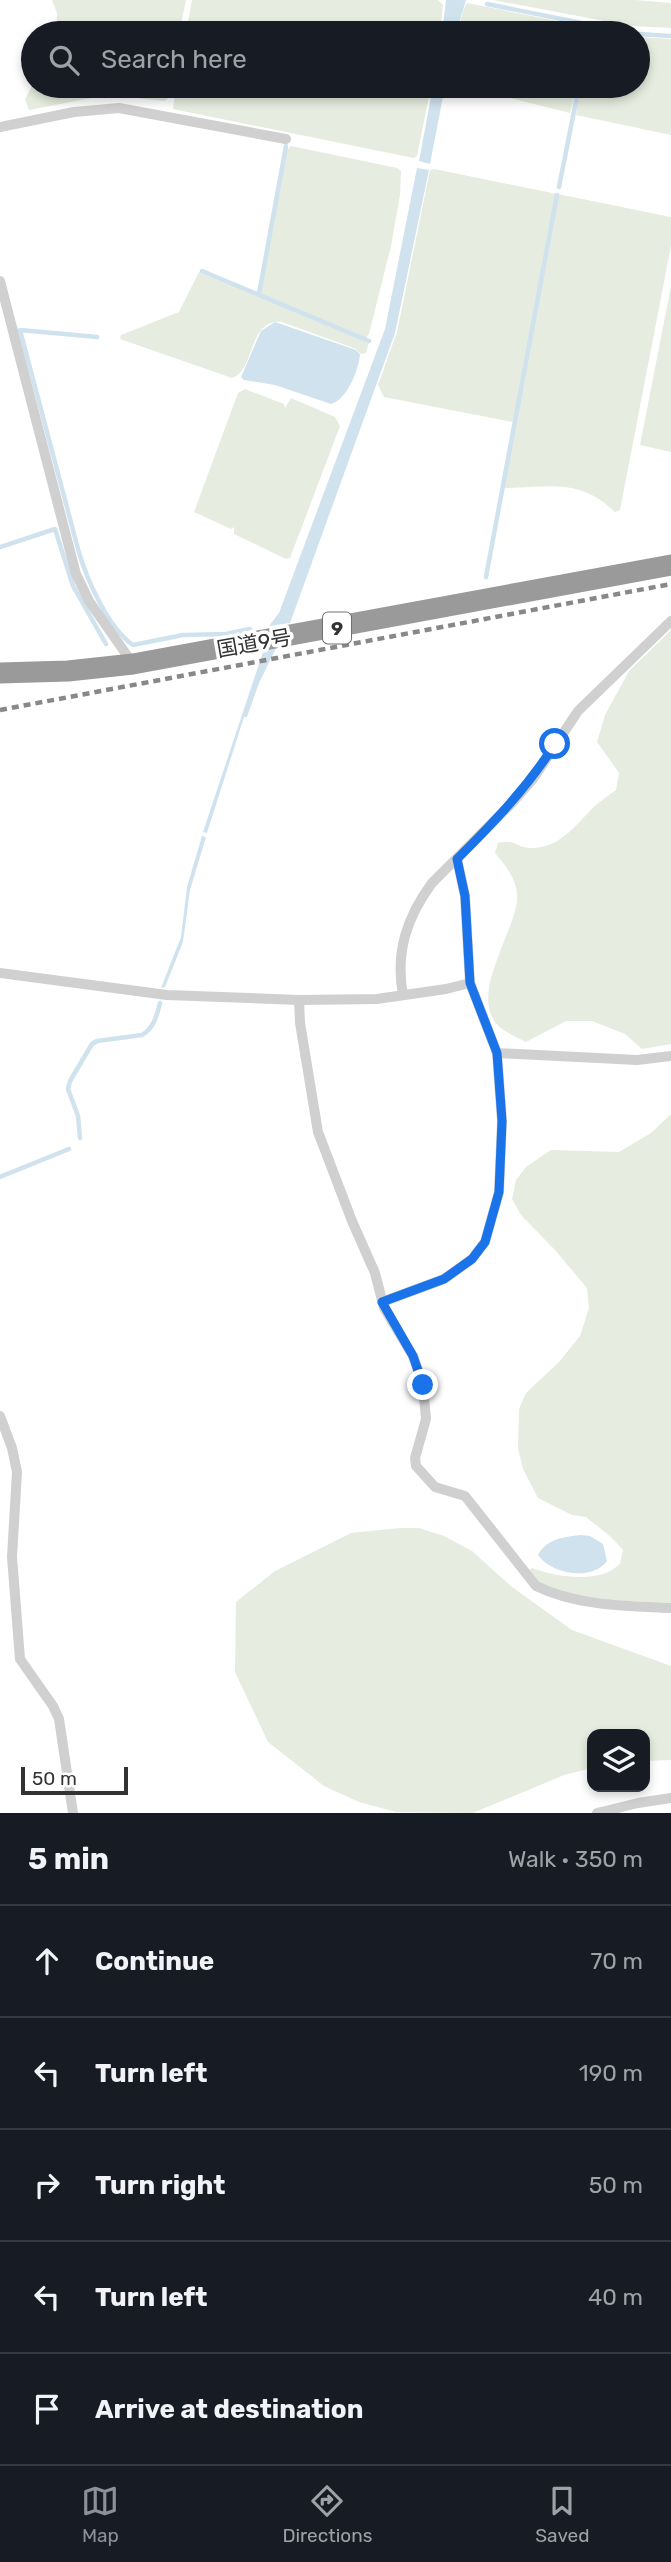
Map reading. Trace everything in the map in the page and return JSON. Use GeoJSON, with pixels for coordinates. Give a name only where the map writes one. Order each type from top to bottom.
{"type":"FeatureCollection","features":[{"type":"Feature","properties":{"kind":"highway","name":"国道9号"},"geometry":{"type":"LineString","coordinates":[[0,673],[68,671],[133,664],[671,565]]}},
{"type":"Feature","properties":{"kind":"street"},"geometry":{"type":"LineString","coordinates":[[0,127],[74,112],[119,108],[286,139]]}},
{"type":"Feature","properties":{"kind":"street"},"geometry":{"type":"LineString","coordinates":[[0,281],[76,574],[89,601],[133,664]]}},
{"type":"Feature","properties":{"kind":"street"},"geometry":{"type":"LineString","coordinates":[[403,995],[400,960],[407,926],[432,883],[533,779],[578,711],[671,621]]}},
{"type":"Feature","properties":{"kind":"street"},"geometry":{"type":"LineString","coordinates":[[382,1302],[453,1274],[472,1259],[485,1242],[495,1212],[502,1175],[502,1121],[497,1053],[470,983],[465,896],[457,859]]}},
{"type":"Feature","properties":{"kind":"street"},"geometry":{"type":"LineString","coordinates":[[0,973],[167,995],[299,1000],[353,1000],[446,989],[470,983]]}},
{"type":"Feature","properties":{"kind":"street"},"geometry":{"type":"LineString","coordinates":[[299,1000],[315,1123],[352,1221],[371,1262],[382,1302],[413,1356],[423,1385],[426,1419],[415,1463],[435,1487],[465,1496],[536,1586],[580,1601],[671,1608]]}},
{"type":"Feature","properties":{"kind":"street"},"geometry":{"type":"LineString","coordinates":[[497,1053],[637,1060],[671,1056]]}},
{"type":"Feature","properties":{"kind":"street"},"geometry":{"type":"LineString","coordinates":[[0,1416],[12,1448],[17,1472],[12,1558],[20,1659],[60,1719],[73,1813]]}},
{"type":"Feature","properties":{"kind":"street"},"geometry":{"type":"LineString","coordinates":[[597,1813],[671,1798]]}},
{"type":"Feature","properties":{"kind":"shaded area"},"geometry":{"type":"Polygon","coordinates":[[[52,0],[186,0],[182,21],[57,21],[57,13],[52,0]]]}},
{"type":"Feature","properties":{"kind":"shaded area"},"geometry":{"type":"Polygon","coordinates":[[[192,0],[438,0],[443,5],[441,21],[188,21],[192,0]]]}},
{"type":"Feature","properties":{"kind":"shaded area"},"geometry":{"type":"Polygon","coordinates":[[[493,0],[635,0],[671,3],[671,28],[650,27],[650,21],[604,21],[493,0]]]}},
{"type":"Feature","properties":{"kind":"shaded area"},"geometry":{"type":"Polygon","coordinates":[[[467,3],[557,21],[460,21],[467,3]]]}},
{"type":"Feature","properties":{"kind":"shaded area"},"geometry":{"type":"Polygon","coordinates":[[[650,38],[671,39],[671,135],[576,115],[578,98],[650,98],[650,38]]]}},
{"type":"Feature","properties":{"kind":"shaded area"},"geometry":{"type":"Polygon","coordinates":[[[26,98],[92,98],[29,110],[26,98]]]}},
{"type":"Feature","properties":{"kind":"shaded area"},"geometry":{"type":"Polygon","coordinates":[[[137,98],[167,98],[163,101],[137,98]]]}},
{"type":"Feature","properties":{"kind":"shaded area"},"geometry":{"type":"Polygon","coordinates":[[[174,98],[429,98],[417,156],[414,158],[173,109],[174,98]]]}},
{"type":"Feature","properties":{"kind":"shaded area"},"geometry":{"type":"Polygon","coordinates":[[[510,98],[574,98],[570,113],[510,98]]]}},
{"type":"Feature","properties":{"kind":"shaded area"},"geometry":{"type":"Polygon","coordinates":[[[291,146],[401,171],[400,195],[391,246],[366,338],[260,293],[286,151],[291,146]]]}},
{"type":"Feature","properties":{"kind":"shaded area"},"geometry":{"type":"Polygon","coordinates":[[[430,170],[671,217],[671,246],[620,510],[615,512],[602,501],[577,489],[551,486],[506,488],[503,485],[516,427],[513,422],[384,397],[378,385],[397,332],[430,170]]]}},
{"type":"Feature","properties":{"kind":"shaded area"},"geometry":{"type":"Polygon","coordinates":[[[199,272],[369,342],[366,353],[361,354],[356,349],[282,322],[271,323],[257,336],[245,365],[240,373],[232,378],[120,339],[121,335],[179,312],[199,272]]]}},
{"type":"Feature","properties":{"kind":"shaded area"},"geometry":{"type":"Polygon","coordinates":[[[671,286],[671,452],[640,445],[671,286]]]}},
{"type":"Feature","properties":{"kind":"shaded area"},"geometry":{"type":"Polygon","coordinates":[[[245,389],[284,404],[285,408],[291,398],[335,417],[340,426],[290,558],[286,559],[234,534],[234,527],[231,529],[194,512],[238,393],[245,389]]]}},
{"type":"Feature","properties":{"kind":"shaded area"},"geometry":{"type":"Polygon","coordinates":[[[671,630],[671,1044],[642,1049],[625,1034],[592,1021],[566,1021],[526,1042],[502,1029],[492,1017],[488,1002],[494,967],[517,901],[514,881],[495,853],[498,843],[509,842],[530,848],[549,845],[564,836],[616,790],[619,773],[597,742],[605,715],[629,671],[671,630]]]}},
{"type":"Feature","properties":{"kind":"shaded area"},"geometry":{"type":"Polygon","coordinates":[[[671,1114],[671,1604],[580,1598],[535,1582],[530,1570],[532,1568],[569,1576],[598,1575],[620,1564],[623,1550],[586,1517],[572,1515],[538,1498],[523,1469],[518,1449],[519,1409],[526,1393],[559,1362],[580,1336],[589,1308],[587,1288],[521,1215],[512,1199],[516,1180],[526,1167],[551,1150],[619,1152],[651,1133],[671,1114]]]}},
{"type":"Feature","properties":{"kind":"shaded area"},"geometry":{"type":"Polygon","coordinates":[[[419,1528],[444,1536],[472,1551],[512,1587],[572,1630],[671,1666],[671,1760],[650,1761],[650,1729],[587,1729],[587,1769],[564,1775],[473,1813],[396,1812],[359,1802],[324,1786],[268,1742],[235,1672],[236,1602],[275,1571],[351,1533],[419,1528]]]}},
{"type":"Feature","properties":{"kind":"water"},"geometry":{"type":"Polygon","coordinates":[[[446,0],[466,0],[460,21],[443,21],[446,0]]]}},
{"type":"Feature","properties":{"kind":"water"},"geometry":{"type":"Polygon","coordinates":[[[431,98],[443,98],[430,164],[419,161],[431,98]]]}},
{"type":"Feature","properties":{"kind":"water"},"geometry":{"type":"Polygon","coordinates":[[[417,168],[429,170],[395,333],[290,623],[269,626],[279,613],[385,329],[417,168]]]}},
{"type":"Feature","properties":{"kind":"water"},"geometry":{"type":"Polygon","coordinates":[[[275,322],[356,350],[360,354],[351,383],[342,397],[331,404],[275,385],[244,380],[241,377],[261,331],[275,322]]]}},
{"type":"Feature","properties":{"kind":"water"},"geometry":{"type":"Polygon","coordinates":[[[280,640],[259,683],[247,717],[244,717],[207,833],[203,832],[266,643],[280,640]]]}},
{"type":"Feature","properties":{"kind":"water"},"geometry":{"type":"Polygon","coordinates":[[[202,836],[206,837],[190,890],[183,942],[165,987],[161,988],[181,937],[187,887],[202,836]]]}},
{"type":"Feature","properties":{"kind":"water"},"geometry":{"type":"Polygon","coordinates":[[[580,1535],[590,1536],[603,1544],[607,1561],[600,1567],[592,1571],[572,1573],[553,1567],[538,1555],[551,1542],[580,1535]]]}},
{"type":"Feature","properties":{"kind":"waterway"},"geometry":{"type":"LineString","coordinates":[[487,4],[572,21]]}},
{"type":"Feature","properties":{"kind":"waterway"},"geometry":{"type":"LineString","coordinates":[[650,35],[671,36]]}},
{"type":"Feature","properties":{"kind":"waterway"},"geometry":{"type":"LineString","coordinates":[[559,187],[577,98]]}},
{"type":"Feature","properties":{"kind":"waterway"},"geometry":{"type":"LineString","coordinates":[[259,294],[286,146]]}},
{"type":"Feature","properties":{"kind":"waterway"},"geometry":{"type":"LineString","coordinates":[[486,577],[557,195]]}},
{"type":"Feature","properties":{"kind":"waterway"},"geometry":{"type":"LineString","coordinates":[[202,271],[369,341]]}},
{"type":"Feature","properties":{"kind":"waterway"},"geometry":{"type":"LineString","coordinates":[[97,337],[20,330],[78,549],[99,601],[115,627],[133,645],[183,635],[226,634],[250,629]]}},
{"type":"Feature","properties":{"kind":"waterway"},"geometry":{"type":"LineString","coordinates":[[0,547],[55,529],[73,586],[106,644]]}},
{"type":"Feature","properties":{"kind":"waterway"},"geometry":{"type":"LineString","coordinates":[[80,1138],[78,1116],[68,1089],[70,1081],[92,1044],[142,1035],[152,1025],[160,1003]]}},
{"type":"Feature","properties":{"kind":"waterway"},"geometry":{"type":"LineString","coordinates":[[0,1177],[69,1149]]}},
{"type":"Feature","properties":{"kind":"railway"},"geometry":{"type":"LineString","coordinates":[[0,710],[671,584]]}},
{"type":"Feature","properties":{"kind":"route"},"geometry":{"type":"LineString","coordinates":[[423,1385],[413,1356],[382,1302],[444,1279],[462,1268],[480,1251],[495,1212],[502,1175],[502,1121],[497,1053],[470,983],[465,896],[457,859],[533,779],[555,744]]}}]}
